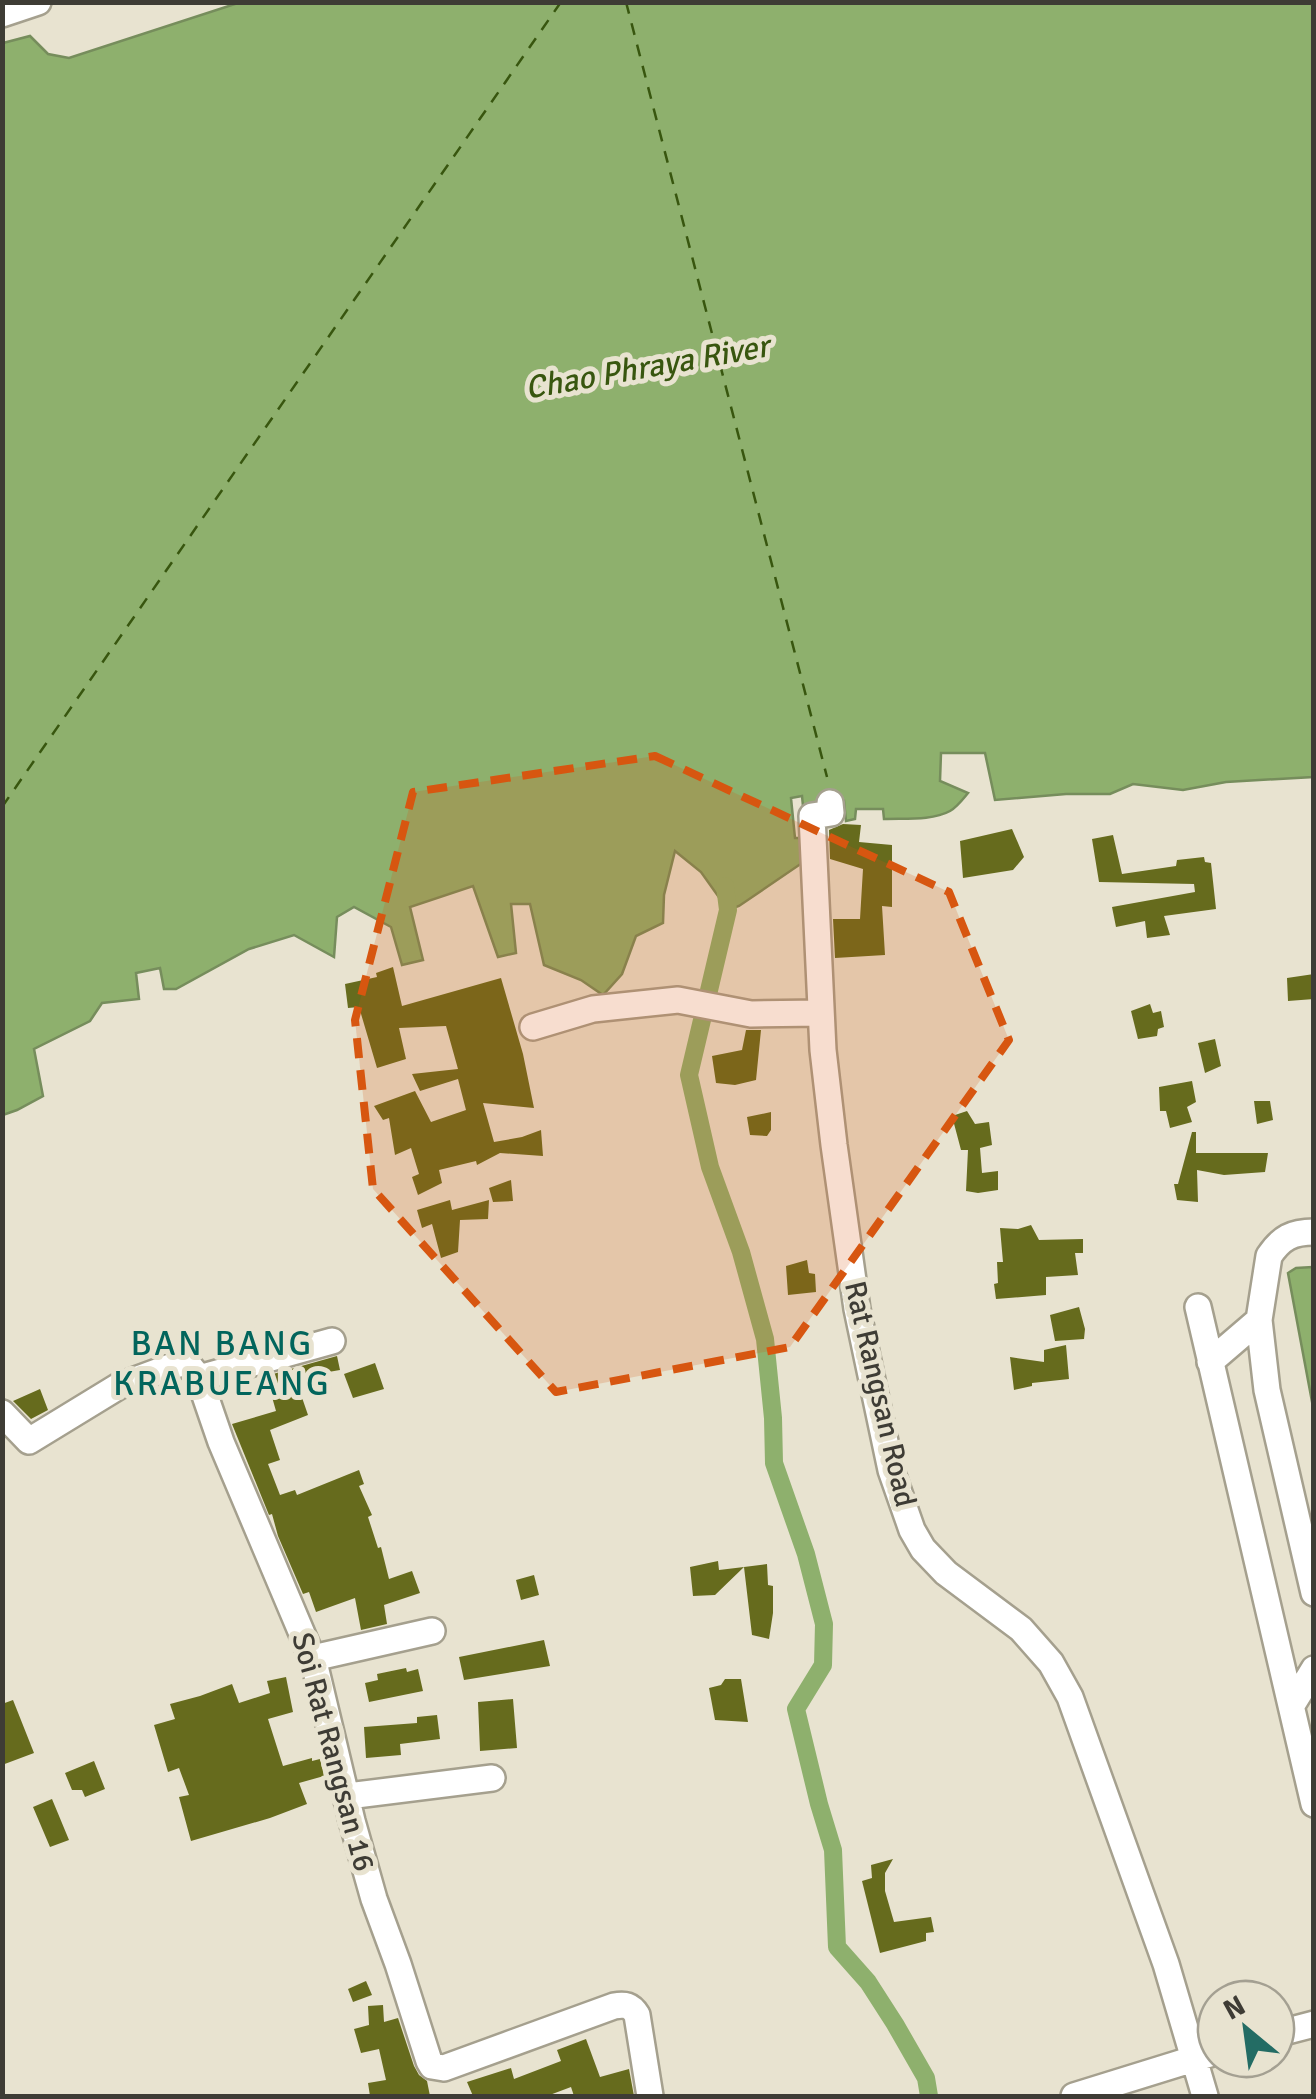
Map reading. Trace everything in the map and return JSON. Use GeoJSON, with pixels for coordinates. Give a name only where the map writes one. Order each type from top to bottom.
{"type":"FeatureCollection","features":[{"type":"Feature","properties":{"kind":"street","name":"Rat Rangsan Road"},"geometry":{"type":"LineString","coordinates":[[830,802],[832,813],[812,816],[823,1050],[857,1309],[891,1470],[912,1530],[934,1562],[1021,1629],[1051,1663],[1070,1697],[1166,1964],[1196,2034]]}},
{"type":"Feature","properties":{"kind":"street"},"geometry":{"type":"LineString","coordinates":[[533,1027],[593,1010],[678,1000],[751,1014],[821,1013]]}},
{"type":"Feature","properties":{"kind":"street"},"geometry":{"type":"LineString","coordinates":[[1314,1232],[1286,1237],[1269,1256],[1259,1320],[1266,1390],[1314,1593]]}},
{"type":"Feature","properties":{"kind":"street"},"geometry":{"type":"LineString","coordinates":[[1198,1308],[1314,1804]]}},
{"type":"Feature","properties":{"kind":"street"},"geometry":{"type":"LineString","coordinates":[[1210,1362],[1259,1320]]}},
{"type":"Feature","properties":{"kind":"street"},"geometry":{"type":"LineString","coordinates":[[2,1413],[29,1441],[119,1386],[181,1363],[188,1364],[198,1378],[332,1341]]}},
{"type":"Feature","properties":{"kind":"street","name":"Soi Rat Rangsan 16"},"geometry":{"type":"LineString","coordinates":[[198,1378],[312,1658],[374,1899],[432,2066],[444,2068],[624,2004],[637,2016],[650,2096]]}},
{"type":"Feature","properties":{"kind":"street"},"geometry":{"type":"LineString","coordinates":[[312,1658],[432,1631]]}},
{"type":"Feature","properties":{"kind":"street"},"geometry":{"type":"LineString","coordinates":[[1292,1705],[1314,1670]]}},
{"type":"Feature","properties":{"kind":"street"},"geometry":{"type":"LineString","coordinates":[[348,1796],[492,1778]]}},
{"type":"Feature","properties":{"kind":"street"},"geometry":{"type":"LineString","coordinates":[[1074,2096],[1196,2058]]}},
{"type":"Feature","properties":{"kind":"highlighted area"},"geometry":{"type":"Polygon","coordinates":[[[655,756],[949,892],[1009,1040],[790,1347],[556,1392],[373,1189],[355,1020],[413,792],[655,756]]]}},
{"type":"Feature","properties":{"kind":"water","name":"Chao Phraya River"},"geometry":{"type":"Polygon","coordinates":[[[241,2],[1313,3],[1313,777],[1226,782],[1183,790],[1133,784],[1110,794],[995,800],[985,753],[941,753],[940,781],[968,793],[943,814],[884,819],[883,809],[856,809],[855,819],[846,821],[844,801],[803,806],[802,796],[791,798],[795,838],[803,838],[805,861],[739,906],[728,910],[701,872],[675,851],[664,895],[663,923],[636,936],[622,974],[603,995],[581,980],[544,965],[530,904],[511,904],[516,953],[498,957],[473,886],[410,907],[423,960],[402,965],[391,927],[354,907],[337,917],[334,957],[294,935],[249,949],[176,989],[164,989],[160,968],[136,973],[139,999],[102,1003],[90,1021],[34,1049],[43,1096],[3,1115],[3,43],[30,36],[48,54],[69,58],[241,2]]]}},
{"type":"Feature","properties":{"kind":"water"},"geometry":{"type":"Polygon","coordinates":[[[1314,1267],[1313,1407],[1288,1273],[1296,1268],[1314,1267]]]}},
{"type":"Feature","properties":{"kind":"building"},"geometry":{"type":"Polygon","coordinates":[[[843,824],[861,825],[859,842],[892,845],[892,907],[882,906],[885,955],[835,958],[833,919],[860,919],[863,869],[830,859],[829,830],[843,824]]]}},
{"type":"Feature","properties":{"kind":"building"},"geometry":{"type":"Polygon","coordinates":[[[1012,829],[1024,857],[1013,870],[963,878],[960,841],[1012,829]]]}},
{"type":"Feature","properties":{"kind":"building"},"geometry":{"type":"Polygon","coordinates":[[[1113,835],[1122,874],[1176,866],[1177,860],[1204,857],[1205,862],[1211,863],[1216,909],[1164,916],[1170,935],[1147,938],[1145,921],[1116,927],[1112,907],[1195,892],[1194,884],[1099,882],[1092,839],[1113,835]]]}},
{"type":"Feature","properties":{"kind":"building"},"geometry":{"type":"Polygon","coordinates":[[[393,967],[402,1006],[501,978],[534,1108],[483,1103],[494,1142],[541,1130],[543,1156],[500,1153],[477,1165],[476,1161],[439,1170],[442,1183],[418,1195],[412,1177],[419,1174],[411,1148],[395,1155],[389,1118],[383,1120],[374,1106],[415,1091],[431,1122],[466,1110],[458,1079],[420,1091],[412,1074],[458,1069],[446,1026],[399,1028],[406,1059],[377,1068],[359,1007],[348,1008],[345,984],[377,977],[376,973],[393,967]]]}},
{"type":"Feature","properties":{"kind":"building"},"geometry":{"type":"Polygon","coordinates":[[[1314,974],[1314,999],[1288,1001],[1287,978],[1314,974]]]}},
{"type":"Feature","properties":{"kind":"building"},"geometry":{"type":"Polygon","coordinates":[[[1150,1004],[1153,1013],[1161,1011],[1164,1027],[1158,1029],[1157,1036],[1138,1039],[1131,1011],[1150,1004]]]}},
{"type":"Feature","properties":{"kind":"building"},"geometry":{"type":"Polygon","coordinates":[[[746,1030],[761,1030],[756,1080],[735,1085],[716,1083],[712,1056],[742,1050],[746,1030]]]}},
{"type":"Feature","properties":{"kind":"building"},"geometry":{"type":"Polygon","coordinates":[[[1215,1039],[1221,1066],[1205,1073],[1198,1043],[1215,1039]]]}},
{"type":"Feature","properties":{"kind":"building"},"geometry":{"type":"Polygon","coordinates":[[[1192,1081],[1196,1102],[1187,1107],[1192,1122],[1170,1128],[1166,1111],[1160,1111],[1159,1087],[1192,1081]]]}},
{"type":"Feature","properties":{"kind":"building"},"geometry":{"type":"Polygon","coordinates":[[[1254,1101],[1270,1101],[1273,1120],[1257,1124],[1254,1101]]]}},
{"type":"Feature","properties":{"kind":"building"},"geometry":{"type":"Polygon","coordinates":[[[967,1111],[975,1124],[989,1122],[992,1145],[980,1148],[982,1173],[998,1171],[998,1190],[966,1191],[968,1150],[961,1150],[952,1116],[967,1111]]]}},
{"type":"Feature","properties":{"kind":"building"},"geometry":{"type":"Polygon","coordinates":[[[771,1112],[767,1136],[750,1135],[747,1117],[771,1112]]]}},
{"type":"Feature","properties":{"kind":"building"},"geometry":{"type":"Polygon","coordinates":[[[1192,1132],[1196,1132],[1196,1153],[1268,1153],[1265,1172],[1224,1175],[1197,1170],[1198,1202],[1177,1200],[1174,1184],[1178,1184],[1192,1132]]]}},
{"type":"Feature","properties":{"kind":"building"},"geometry":{"type":"Polygon","coordinates":[[[511,1180],[513,1201],[493,1202],[489,1188],[511,1180]]]}},
{"type":"Feature","properties":{"kind":"building"},"geometry":{"type":"Polygon","coordinates":[[[450,1200],[452,1210],[489,1200],[488,1219],[460,1220],[458,1252],[441,1258],[432,1224],[422,1228],[417,1210],[450,1200]]]}},
{"type":"Feature","properties":{"kind":"building"},"geometry":{"type":"Polygon","coordinates":[[[1031,1225],[1039,1240],[1083,1239],[1083,1253],[1075,1253],[1078,1275],[1046,1277],[1046,1295],[996,1299],[997,1262],[1003,1262],[1000,1228],[1031,1225]]]}},
{"type":"Feature","properties":{"kind":"building"},"geometry":{"type":"Polygon","coordinates":[[[807,1260],[809,1273],[815,1274],[816,1292],[788,1295],[786,1266],[807,1260]]]}},
{"type":"Feature","properties":{"kind":"building"},"geometry":{"type":"Polygon","coordinates":[[[1079,1307],[1084,1339],[1055,1341],[1050,1315],[1079,1307]]]}},
{"type":"Feature","properties":{"kind":"building"},"geometry":{"type":"Polygon","coordinates":[[[1066,1345],[1069,1379],[1032,1383],[1014,1390],[1010,1357],[1044,1362],[1044,1350],[1066,1345]]]}},
{"type":"Feature","properties":{"kind":"building"},"geometry":{"type":"Polygon","coordinates":[[[337,1356],[340,1370],[297,1383],[308,1415],[270,1430],[280,1460],[268,1464],[280,1495],[295,1490],[297,1495],[359,1470],[364,1484],[359,1486],[372,1515],[368,1517],[389,1579],[412,1571],[420,1593],[384,1605],[387,1624],[361,1630],[355,1598],[316,1612],[309,1592],[303,1594],[232,1424],[276,1411],[266,1376],[337,1356]]]}},
{"type":"Feature","properties":{"kind":"building"},"geometry":{"type":"Polygon","coordinates":[[[375,1363],[384,1389],[353,1398],[344,1374],[375,1363]]]}},
{"type":"Feature","properties":{"kind":"building"},"geometry":{"type":"Polygon","coordinates":[[[40,1389],[48,1410],[31,1419],[13,1401],[40,1389]]]}},
{"type":"Feature","properties":{"kind":"building"},"geometry":{"type":"Polygon","coordinates":[[[718,1561],[719,1570],[744,1567],[715,1595],[693,1596],[690,1567],[718,1561]]]}},
{"type":"Feature","properties":{"kind":"building"},"geometry":{"type":"Polygon","coordinates":[[[767,1564],[768,1585],[773,1586],[769,1639],[752,1635],[744,1567],[767,1564]]]}},
{"type":"Feature","properties":{"kind":"building"},"geometry":{"type":"Polygon","coordinates":[[[534,1575],[539,1595],[521,1600],[516,1580],[534,1575]]]}},
{"type":"Feature","properties":{"kind":"building"},"geometry":{"type":"Polygon","coordinates":[[[544,1640],[550,1666],[464,1680],[459,1657],[544,1640]]]}},
{"type":"Feature","properties":{"kind":"building"},"geometry":{"type":"Polygon","coordinates":[[[406,1668],[407,1672],[418,1669],[423,1691],[369,1702],[365,1683],[378,1680],[377,1674],[406,1668]]]}},
{"type":"Feature","properties":{"kind":"building"},"geometry":{"type":"Polygon","coordinates":[[[286,1677],[293,1712],[268,1719],[283,1766],[320,1759],[324,1776],[299,1783],[307,1804],[191,1841],[179,1797],[189,1795],[179,1768],[168,1772],[154,1725],[175,1719],[170,1704],[232,1684],[239,1703],[270,1693],[267,1681],[286,1677]]]}},
{"type":"Feature","properties":{"kind":"building"},"geometry":{"type":"Polygon","coordinates":[[[725,1679],[741,1679],[748,1722],[715,1720],[709,1688],[721,1685],[725,1679]]]}},
{"type":"Feature","properties":{"kind":"building"},"geometry":{"type":"Polygon","coordinates":[[[513,1699],[517,1748],[480,1751],[478,1702],[513,1699]]]}},
{"type":"Feature","properties":{"kind":"building"},"geometry":{"type":"Polygon","coordinates":[[[13,1700],[34,1753],[2,1765],[2,1704],[13,1700]]]}},
{"type":"Feature","properties":{"kind":"building"},"geometry":{"type":"Polygon","coordinates":[[[437,1715],[440,1739],[400,1744],[401,1755],[366,1758],[364,1727],[417,1723],[417,1717],[437,1715]]]}},
{"type":"Feature","properties":{"kind":"building"},"geometry":{"type":"Polygon","coordinates":[[[94,1761],[105,1789],[85,1797],[82,1790],[72,1790],[65,1773],[94,1761]]]}},
{"type":"Feature","properties":{"kind":"building"},"geometry":{"type":"Polygon","coordinates":[[[52,1799],[69,1840],[50,1847],[33,1807],[52,1799]]]}},
{"type":"Feature","properties":{"kind":"building"},"geometry":{"type":"Polygon","coordinates":[[[893,1859],[885,1873],[885,1891],[894,1922],[931,1917],[934,1932],[926,1933],[926,1941],[880,1953],[862,1881],[872,1878],[871,1865],[893,1859]]]}},
{"type":"Feature","properties":{"kind":"building"},"geometry":{"type":"Polygon","coordinates":[[[366,1981],[372,1995],[353,2002],[348,1989],[366,1981]]]}},
{"type":"Feature","properties":{"kind":"building"},"geometry":{"type":"Polygon","coordinates":[[[383,2005],[384,2022],[398,2018],[414,2066],[427,2081],[430,2096],[370,2096],[368,2083],[386,2080],[379,2049],[361,2053],[354,2029],[369,2025],[368,2006],[383,2005]]]}},
{"type":"Feature","properties":{"kind":"building"},"geometry":{"type":"Polygon","coordinates":[[[586,2039],[600,2077],[629,2069],[634,2096],[574,2096],[571,2087],[547,2096],[473,2096],[467,2082],[511,2068],[514,2079],[561,2061],[557,2050],[586,2039]]]}},
{"type":"Feature","properties":{"kind":"waterway"},"geometry":{"type":"LineString","coordinates":[[725,886],[728,910],[689,1075],[710,1167],[741,1252],[765,1339],[774,1463],[806,1554],[824,1624],[823,1665],[796,1709],[833,1850],[837,1947],[868,1982],[895,2024],[926,2078],[929,2096]]}},
{"type":"Feature","properties":{"kind":"ferry route"},"geometry":{"type":"LineString","coordinates":[[2,807],[561,2]]}},
{"type":"Feature","properties":{"kind":"ferry route"},"geometry":{"type":"LineString","coordinates":[[626,2],[827,777]]}},
{"type":"Feature","properties":{"kind":"district","name":"BAN BANG KRABUEANG"},"geometry":{"type":"Point","coordinates":[222,1363]}}]}
